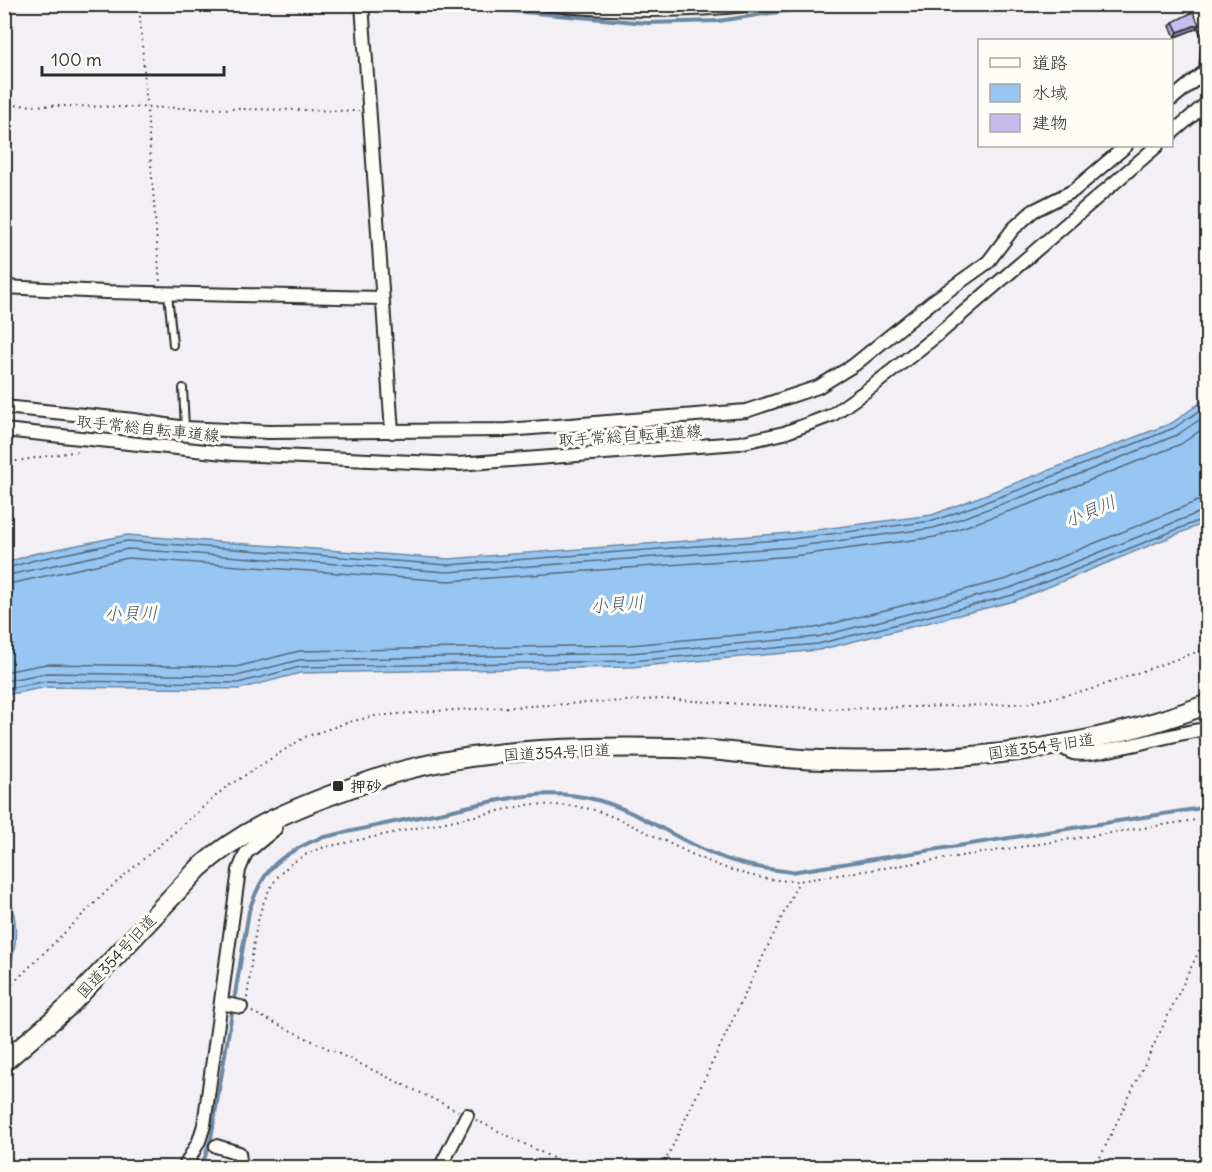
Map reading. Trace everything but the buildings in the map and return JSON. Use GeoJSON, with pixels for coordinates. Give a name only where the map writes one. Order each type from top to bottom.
{"type":"FeatureCollection","features":[{"type":"Feature","properties":{"kind":"street"},"geometry":{"type":"LineString","coordinates":[[362,4],[392,432]]}},
{"type":"Feature","properties":{"kind":"street"},"geometry":{"type":"LineString","coordinates":[[545,4],[615,11],[672,11],[757,4]]}},
{"type":"Feature","properties":{"kind":"street"},"geometry":{"type":"LineString","coordinates":[[1195,4],[1208,33]]}},
{"type":"Feature","properties":{"kind":"street"},"geometry":{"type":"LineString","coordinates":[[1173,98],[1207,69],[1208,49]]}},
{"type":"Feature","properties":{"kind":"street"},"geometry":{"type":"LineString","coordinates":[[1173,132],[1208,102]]}},
{"type":"Feature","properties":{"kind":"street"},"geometry":{"type":"LineString","coordinates":[[4,407],[135,420],[185,428],[392,432],[507,430],[746,411],[818,387],[854,365],[932,302],[988,262],[1013,229],[1033,211],[1073,191],[1125,147]]}},
{"type":"Feature","properties":{"kind":"street","name":"取手常総自転車道線"},"geometry":{"type":"LineString","coordinates":[[4,430],[234,454],[458,464],[740,444],[784,433],[832,415],[941,332],[1156,147]]}},
{"type":"Feature","properties":{"kind":"street"},"geometry":{"type":"LineString","coordinates":[[4,287],[382,298]]}},
{"type":"Feature","properties":{"kind":"street","name":"国道354号旧道"},"geometry":{"type":"LineString","coordinates":[[4,1062],[68,1007],[199,867],[246,832],[278,816],[406,770],[493,754],[545,750],[676,747],[819,760],[874,760],[1023,752],[1106,736],[1208,704]]}},
{"type":"Feature","properties":{"kind":"street"},"geometry":{"type":"LineString","coordinates":[[1060,746],[1073,754],[1092,752],[1191,730],[1208,729]]}},
{"type":"Feature","properties":{"kind":"street"},"geometry":{"type":"LineString","coordinates":[[207,1143],[204,1125],[234,1006],[238,870],[246,853],[275,829],[278,816]]}},
{"type":"Feature","properties":{"kind":"street"},"geometry":{"type":"LineString","coordinates":[[440,1167],[467,1115]]}},
{"type":"Feature","properties":{"kind":"street"},"geometry":{"type":"LineString","coordinates":[[184,1167],[207,1143]]}},
{"type":"Feature","properties":{"kind":"street"},"geometry":{"type":"LineString","coordinates":[[207,1143],[239,1153],[241,1167]]}},
{"type":"Feature","properties":{"kind":"lane"},"geometry":{"type":"LineString","coordinates":[[164,293],[173,345]]}},
{"type":"Feature","properties":{"kind":"lane"},"geometry":{"type":"LineString","coordinates":[[183,388],[185,428]]}},
{"type":"Feature","properties":{"kind":"path"},"geometry":{"type":"LineString","coordinates":[[139,4],[164,293]]}},
{"type":"Feature","properties":{"kind":"path"},"geometry":{"type":"LineString","coordinates":[[4,105],[369,111]]}},
{"type":"Feature","properties":{"kind":"path"},"geometry":{"type":"LineString","coordinates":[[4,463],[87,450]]}},
{"type":"Feature","properties":{"kind":"path"},"geometry":{"type":"LineString","coordinates":[[573,1167],[234,1006],[260,909],[277,876],[290,863],[305,853],[325,847],[523,806],[553,804],[574,806],[615,818],[730,872],[777,881],[799,881],[1208,818]]}},
{"type":"Feature","properties":{"kind":"path"},"geometry":{"type":"LineString","coordinates":[[662,1167],[799,881]]}},
{"type":"Feature","properties":{"kind":"path"},"geometry":{"type":"LineString","coordinates":[[1095,1167],[1208,932]]}},
{"type":"Feature","properties":{"kind":"water","name":"小貝川"},"geometry":{"type":"Polygon","coordinates":[[[1207,398],[1207,522],[1014,601],[819,650],[631,667],[300,673],[239,689],[47,687],[5,695],[5,563],[33,554],[127,535],[448,559],[791,533],[932,515],[1172,423],[1207,398]]]}},
{"type":"Feature","properties":{"kind":"water"},"geometry":{"type":"Polygon","coordinates":[[[5,886],[13,907],[16,938],[9,970],[5,971],[5,886]]]}},
{"type":"Feature","properties":{"kind":"waterway"},"geometry":{"type":"LineString","coordinates":[[433,4],[647,23],[718,21],[832,4]]}},
{"type":"Feature","properties":{"kind":"waterway"},"geometry":{"type":"LineString","coordinates":[[198,1168],[205,1157],[211,1138],[249,911],[254,896],[267,873],[283,857],[320,838],[501,800],[559,794],[578,796],[613,805],[730,860],[756,867],[791,872],[1208,807]]}},
{"type":"Feature","properties":{"kind":"place","name":"押砂"},"geometry":{"type":"Point","coordinates":[338,786]}}]}
